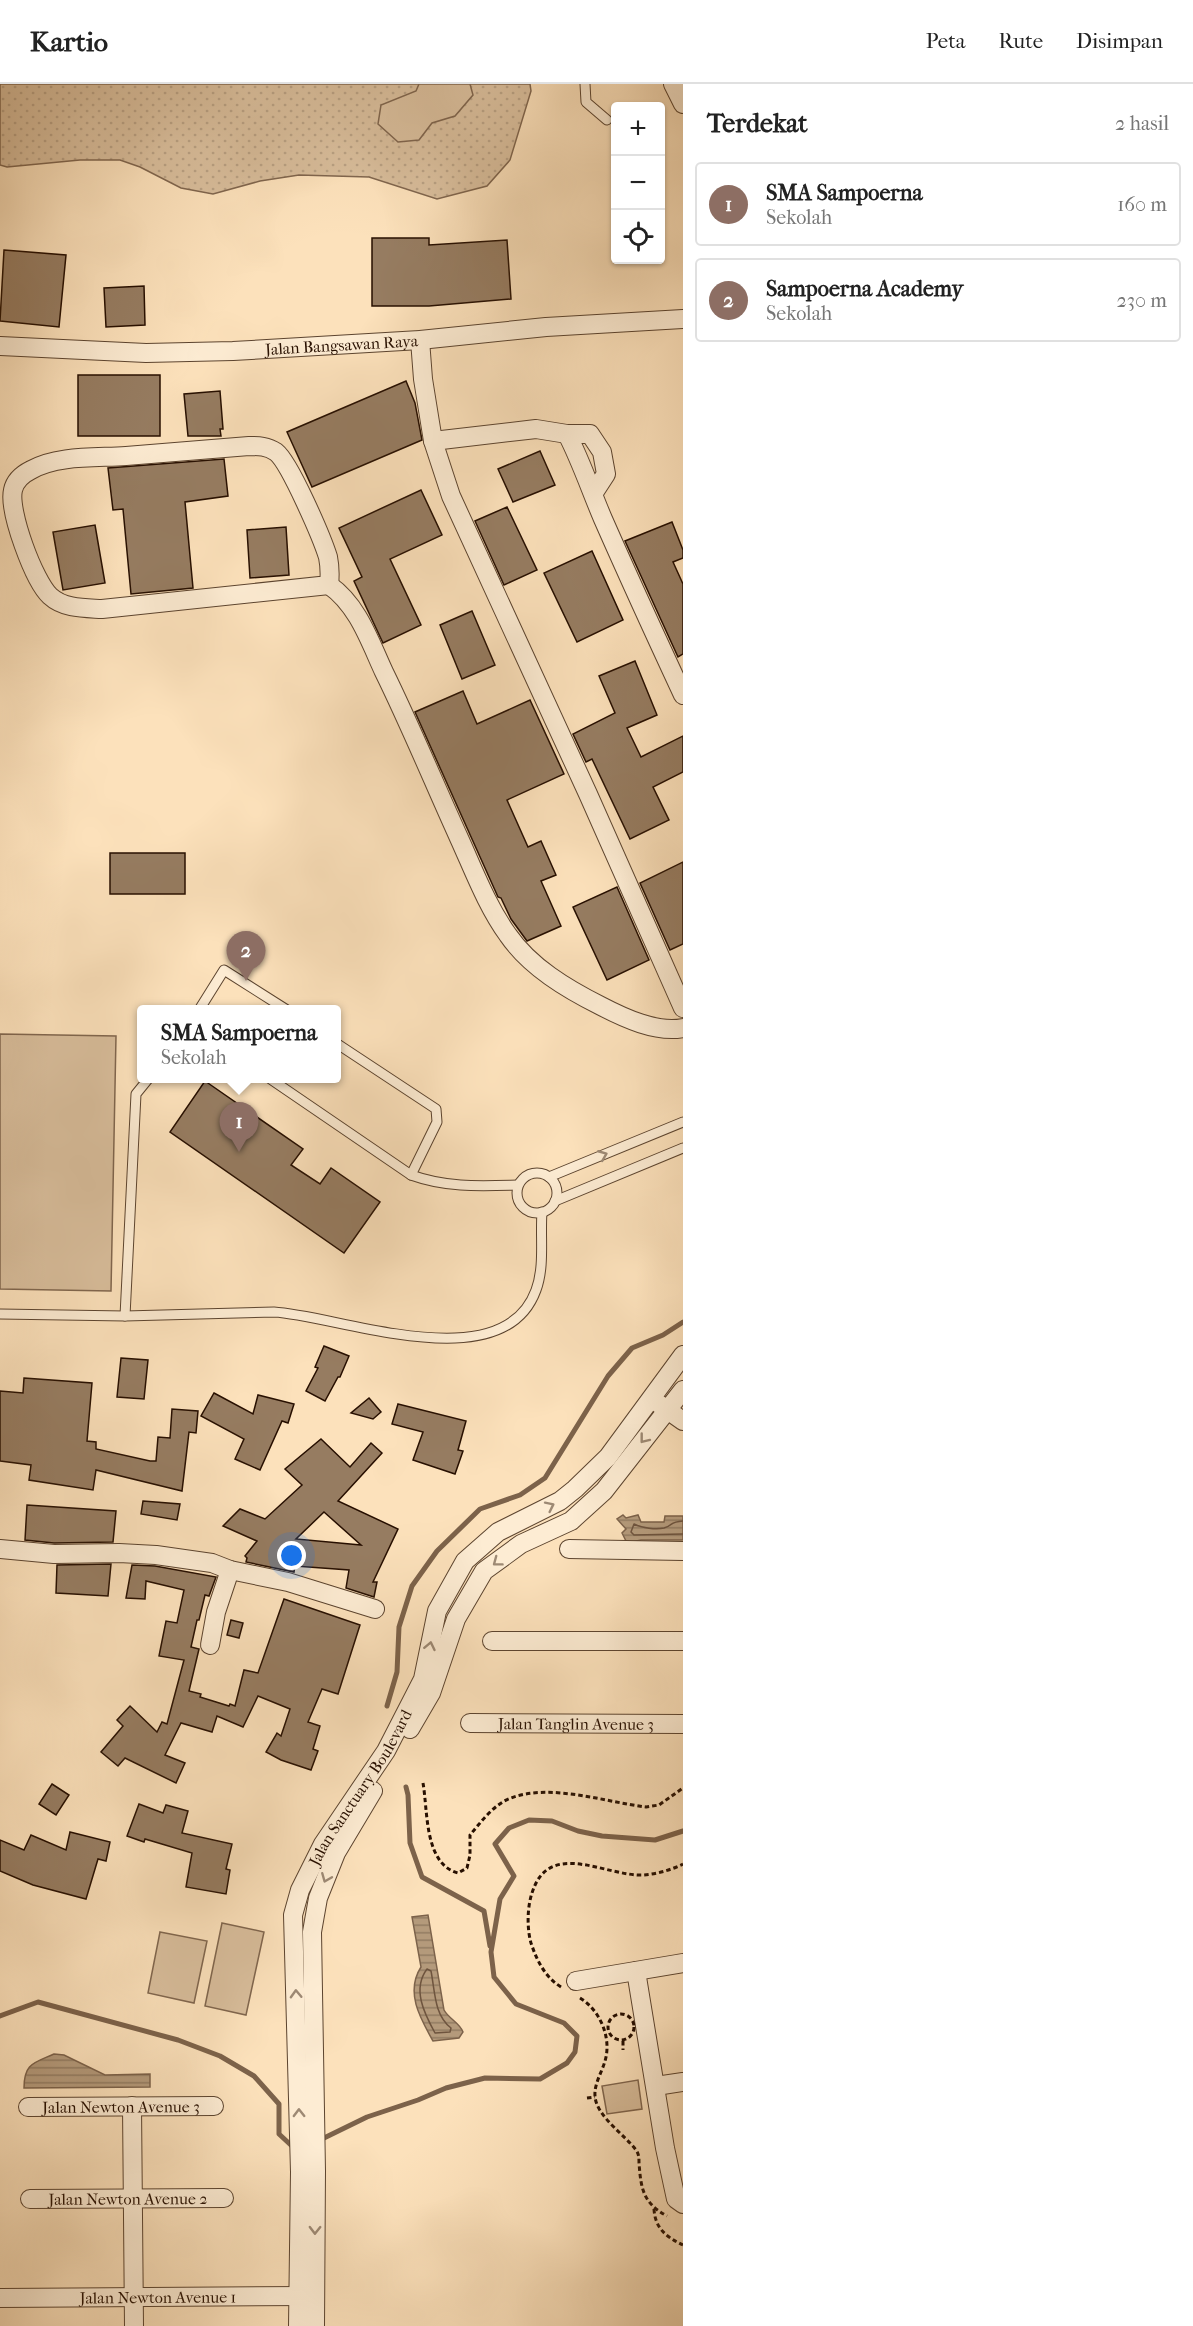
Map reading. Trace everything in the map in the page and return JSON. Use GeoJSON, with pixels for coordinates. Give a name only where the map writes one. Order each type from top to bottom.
{"type":"FeatureCollection","features":[{"type":"Feature","properties":{"kind":"street"},"geometry":{"type":"LineString","coordinates":[[673,84],[683,104]]}},
{"type":"Feature","properties":{"kind":"street","name":"Jalan Bangsawan Raya"},"geometry":{"type":"LineString","coordinates":[[0,346],[146,353],[233,351],[420,340],[546,327],[683,319]]}},
{"type":"Feature","properties":{"kind":"street"},"geometry":{"type":"LineString","coordinates":[[420,340],[423,379],[433,441],[458,514],[588,794],[683,1008]]}},
{"type":"Feature","properties":{"kind":"street"},"geometry":{"type":"LineString","coordinates":[[433,441],[536,429],[567,434],[590,434],[602,452],[606,474],[593,494]]}},
{"type":"Feature","properties":{"kind":"street"},"geometry":{"type":"LineString","coordinates":[[567,434],[683,695]]}},
{"type":"Feature","properties":{"kind":"street"},"geometry":{"type":"LineString","coordinates":[[329,585],[328,558],[315,523],[282,458],[267,447],[249,446],[62,461],[32,469],[21,477],[12,493],[21,538],[36,578],[49,595],[68,606],[102,609],[329,585],[345,598],[357,616],[396,696],[481,888],[508,936],[546,973],[596,1004],[642,1023],[665,1029],[683,1028]]}},
{"type":"Feature","properties":{"kind":"street","name":"Jalan Sanctuary Boulevard"},"geometry":{"type":"LineString","coordinates":[[298,2326],[306,2296],[308,2171],[305,2053],[293,1915],[300,1890],[323,1844],[386,1751],[423,1678],[437,1611],[465,1561],[498,1532],[560,1501],[575,1489],[608,1457],[683,1355]]}},
{"type":"Feature","properties":{"kind":"street"},"geometry":{"type":"LineString","coordinates":[[664,1381],[682,1393]]}},
{"type":"Feature","properties":{"kind":"street","name":"Jalan Sanctuary Boulevard"},"geometry":{"type":"LineString","coordinates":[[305,2053],[312,1932],[318,1898],[336,1853],[431,1693],[456,1619],[484,1571],[521,1544],[571,1521],[604,1491],[682,1393]]}},
{"type":"Feature","properties":{"kind":"street"},"geometry":{"type":"LineString","coordinates":[[651,1398],[683,1421]]}},
{"type":"Feature","properties":{"kind":"street"},"geometry":{"type":"LineString","coordinates":[[0,1549],[54,1554],[156,1555],[212,1563],[230,1570],[288,1582],[375,1609]]}},
{"type":"Feature","properties":{"kind":"street"},"geometry":{"type":"LineString","coordinates":[[569,1550],[683,1551]]}},
{"type":"Feature","properties":{"kind":"street"},"geometry":{"type":"LineString","coordinates":[[210,1645],[216,1612],[230,1570]]}},
{"type":"Feature","properties":{"kind":"street"},"geometry":{"type":"LineString","coordinates":[[492,1641],[683,1641]]}},
{"type":"Feature","properties":{"kind":"street","name":"Jalan Tanglin Avenue 3"},"geometry":{"type":"LineString","coordinates":[[470,1722],[683,1724]]}},
{"type":"Feature","properties":{"kind":"street"},"geometry":{"type":"LineString","coordinates":[[576,1981],[683,1963]]}},
{"type":"Feature","properties":{"kind":"street"},"geometry":{"type":"LineString","coordinates":[[636,1971],[665,2148],[676,2199],[683,2204]]}},
{"type":"Feature","properties":{"kind":"street"},"geometry":{"type":"LineString","coordinates":[[656,2086],[683,2082]]}},
{"type":"Feature","properties":{"kind":"street"},"geometry":{"type":"LineString","coordinates":[[132,2106],[134,2326]]}},
{"type":"Feature","properties":{"kind":"street","name":"Jalan Newton Avenue 3"},"geometry":{"type":"LineString","coordinates":[[28,2107],[214,2106]]}},
{"type":"Feature","properties":{"kind":"street","name":"Jalan Newton Avenue 2"},"geometry":{"type":"LineString","coordinates":[[30,2199],[224,2198]]}},
{"type":"Feature","properties":{"kind":"street","name":"Jalan Sanctuary Boulevard"},"geometry":{"type":"LineString","coordinates":[[306,2296],[315,2326]]}},
{"type":"Feature","properties":{"kind":"street","name":"Jalan Newton Avenue 1"},"geometry":{"type":"LineString","coordinates":[[0,2298],[306,2296]]}},
{"type":"Feature","properties":{"kind":"lane"},"geometry":{"type":"LineString","coordinates":[[585,84],[586,102],[607,120]]}},
{"type":"Feature","properties":{"kind":"lane"},"geometry":{"type":"LineString","coordinates":[[202,1005],[224,970],[280,1005]]}},
{"type":"Feature","properties":{"kind":"lane"},"geometry":{"type":"LineString","coordinates":[[271,1005],[274,1000]]}},
{"type":"Feature","properties":{"kind":"lane"},"geometry":{"type":"LineString","coordinates":[[341,1045],[436,1109],[437,1122],[411,1175]]}},
{"type":"Feature","properties":{"kind":"lane"},"geometry":{"type":"LineString","coordinates":[[125,1316],[136,1094],[144,1083]]}},
{"type":"Feature","properties":{"kind":"lane"},"geometry":{"type":"LineString","coordinates":[[276,1083],[411,1175],[434,1183],[466,1186],[518,1185]]}},
{"type":"Feature","properties":{"kind":"lane"},"geometry":{"type":"LineString","coordinates":[[549,1177],[683,1122]]}},
{"type":"Feature","properties":{"kind":"lane"},"geometry":{"type":"LineString","coordinates":[[555,1201],[683,1148]]}},
{"type":"Feature","properties":{"kind":"lane"},"geometry":{"type":"LineString","coordinates":[[532,1173],[541,1173],[549,1177],[556,1188],[555,1201],[552,1206],[542,1212],[528,1211],[522,1206],[517,1193],[518,1185],[524,1177],[532,1173]]}},
{"type":"Feature","properties":{"kind":"lane"},"geometry":{"type":"LineString","coordinates":[[0,1314],[125,1316],[283,1312],[379,1332],[432,1338],[480,1336],[497,1330],[523,1314],[536,1290],[541,1262],[542,1212]]}},
{"type":"Feature","properties":{"kind":"path"},"geometry":{"type":"LineString","coordinates":[[423,1783],[432,1845],[438,1858],[448,1870],[458,1873],[467,1868],[470,1855],[470,1835],[486,1815],[509,1798],[531,1793],[559,1793],[646,1807],[659,1805],[683,1788]]}},
{"type":"Feature","properties":{"kind":"path"},"geometry":{"type":"LineString","coordinates":[[625,2014],[633,2021],[634,2031],[628,2039],[623,2041],[613,2038],[606,2029],[610,2019],[625,2014]]}},
{"type":"Feature","properties":{"kind":"path"},"geometry":{"type":"LineString","coordinates":[[623,2041],[623,2050]]}},
{"type":"Feature","properties":{"kind":"path"},"geometry":{"type":"LineString","coordinates":[[587,2098],[595,2097]]}},
{"type":"Feature","properties":{"kind":"path"},"geometry":{"type":"LineString","coordinates":[[654,2209],[657,2227],[683,2245]]}},
{"type":"Feature","properties":{"kind":"shaded area"},"geometry":{"type":"Polygon","coordinates":[[[0,84],[530,84],[531,91],[510,160],[487,186],[437,199],[369,177],[299,175],[260,181],[213,194],[181,188],[140,167],[120,160],[80,160],[7,167],[0,165],[0,84]]]}},
{"type":"Feature","properties":{"kind":"shaded area"},"geometry":{"type":"Polygon","coordinates":[[[419,84],[470,84],[473,95],[455,116],[432,123],[419,140],[398,142],[378,124],[381,105],[416,91],[419,84]]]}},
{"type":"Feature","properties":{"kind":"shaded area"},"geometry":{"type":"Polygon","coordinates":[[[0,1034],[116,1036],[111,1291],[0,1289],[0,1034]]]}},
{"type":"Feature","properties":{"kind":"shaded area"},"geometry":{"type":"Polygon","coordinates":[[[222,1923],[264,1932],[246,2015],[205,2006],[222,1923]]]}},
{"type":"Feature","properties":{"kind":"shaded area"},"geometry":{"type":"Polygon","coordinates":[[[160,1932],[207,1941],[194,2003],[148,1993],[160,1932]]]}},
{"type":"Feature","properties":{"kind":"shaded area"},"geometry":{"type":"Polygon","coordinates":[[[638,2080],[642,2109],[607,2114],[602,2086],[638,2080]]]}},
{"type":"Feature","properties":{"kind":"water"},"geometry":{"type":"Polygon","coordinates":[[[623,1515],[626,1518],[638,1515],[641,1522],[664,1522],[665,1516],[683,1516],[683,1540],[641,1540],[627,1543],[622,1533],[626,1529],[617,1519],[623,1515]]]}},
{"type":"Feature","properties":{"kind":"water"},"geometry":{"type":"Polygon","coordinates":[[[428,1915],[444,2010],[462,2029],[463,2032],[459,2038],[433,2041],[416,2005],[414,1986],[421,1967],[412,1917],[428,1915]]]}},
{"type":"Feature","properties":{"kind":"water"},"geometry":{"type":"Polygon","coordinates":[[[54,2054],[64,2055],[105,2075],[150,2074],[150,2087],[24,2088],[28,2069],[36,2062],[54,2054]]]}},
{"type":"Feature","properties":{"kind":"building"},"geometry":{"type":"Polygon","coordinates":[[[372,238],[429,238],[429,245],[507,240],[511,299],[429,306],[372,306],[372,238]]]}},
{"type":"Feature","properties":{"kind":"building"},"geometry":{"type":"Polygon","coordinates":[[[4,250],[66,255],[59,327],[0,321],[4,250]]]}},
{"type":"Feature","properties":{"kind":"building"},"geometry":{"type":"Polygon","coordinates":[[[144,286],[145,325],[106,327],[104,288],[144,286]]]}},
{"type":"Feature","properties":{"kind":"building"},"geometry":{"type":"Polygon","coordinates":[[[78,375],[160,375],[160,436],[78,436],[78,375]]]}},
{"type":"Feature","properties":{"kind":"building"},"geometry":{"type":"Polygon","coordinates":[[[406,381],[415,403],[422,440],[312,487],[287,432],[406,381]]]}},
{"type":"Feature","properties":{"kind":"building"},"geometry":{"type":"Polygon","coordinates":[[[220,391],[223,429],[220,429],[221,436],[188,436],[184,394],[220,391]]]}},
{"type":"Feature","properties":{"kind":"building"},"geometry":{"type":"Polygon","coordinates":[[[540,451],[555,485],[513,502],[498,469],[540,451]]]}},
{"type":"Feature","properties":{"kind":"building"},"geometry":{"type":"Polygon","coordinates":[[[224,459],[228,496],[185,502],[193,588],[131,594],[123,509],[113,510],[108,468],[224,459]]]}},
{"type":"Feature","properties":{"kind":"building"},"geometry":{"type":"Polygon","coordinates":[[[421,490],[442,535],[390,559],[421,625],[383,643],[354,581],[362,577],[339,528],[421,490]]]}},
{"type":"Feature","properties":{"kind":"building"},"geometry":{"type":"Polygon","coordinates":[[[507,507],[537,570],[504,585],[475,521],[507,507]]]}},
{"type":"Feature","properties":{"kind":"building"},"geometry":{"type":"Polygon","coordinates":[[[672,522],[683,550],[683,558],[673,562],[683,584],[683,654],[678,657],[625,541],[672,522]]]}},
{"type":"Feature","properties":{"kind":"building"},"geometry":{"type":"Polygon","coordinates":[[[95,525],[105,583],[63,590],[53,532],[95,525]]]}},
{"type":"Feature","properties":{"kind":"building"},"geometry":{"type":"Polygon","coordinates":[[[286,527],[289,575],[250,578],[247,530],[286,527]]]}},
{"type":"Feature","properties":{"kind":"building"},"geometry":{"type":"Polygon","coordinates":[[[592,551],[623,620],[577,642],[544,573],[592,551]]]}},
{"type":"Feature","properties":{"kind":"building"},"geometry":{"type":"Polygon","coordinates":[[[472,611],[495,665],[462,679],[440,625],[472,611]]]}},
{"type":"Feature","properties":{"kind":"building"},"geometry":{"type":"Polygon","coordinates":[[[635,661],[657,715],[627,728],[641,757],[683,736],[683,772],[653,787],[669,820],[630,839],[592,759],[586,762],[573,734],[615,713],[599,676],[635,661]]]}},
{"type":"Feature","properties":{"kind":"building"},"geometry":{"type":"Polygon","coordinates":[[[463,691],[477,724],[530,700],[564,774],[507,800],[528,847],[541,841],[556,875],[541,881],[561,926],[527,941],[511,919],[501,898],[498,897],[415,712],[463,691]]]}},
{"type":"Feature","properties":{"kind":"building"},"geometry":{"type":"Polygon","coordinates":[[[110,853],[185,853],[185,894],[110,894],[110,853]]]}},
{"type":"Feature","properties":{"kind":"building"},"geometry":{"type":"Polygon","coordinates":[[[683,862],[683,944],[670,950],[640,883],[683,862]]]}},
{"type":"Feature","properties":{"kind":"building"},"geometry":{"type":"Polygon","coordinates":[[[617,887],[649,960],[607,980],[573,907],[617,887]]]}},
{"type":"Feature","properties":{"kind":"building"},"geometry":{"type":"Polygon","coordinates":[[[204,1083],[208,1083],[303,1149],[291,1165],[320,1184],[331,1168],[380,1202],[344,1253],[170,1132],[204,1083]]]}},
{"type":"Feature","properties":{"kind":"building"},"geometry":{"type":"Polygon","coordinates":[[[324,1346],[349,1356],[340,1377],[325,1401],[306,1391],[318,1368],[315,1367],[324,1346]]]}},
{"type":"Feature","properties":{"kind":"building"},"geometry":{"type":"Polygon","coordinates":[[[121,1358],[148,1360],[144,1399],[117,1397],[121,1358]]]}},
{"type":"Feature","properties":{"kind":"building"},"geometry":{"type":"Polygon","coordinates":[[[24,1378],[92,1383],[87,1441],[96,1442],[96,1449],[150,1461],[156,1461],[158,1437],[170,1438],[172,1409],[198,1411],[196,1433],[189,1432],[182,1491],[96,1470],[93,1490],[29,1480],[31,1465],[0,1461],[0,1391],[23,1393],[24,1378]]]}},
{"type":"Feature","properties":{"kind":"building"},"geometry":{"type":"Polygon","coordinates":[[[214,1393],[253,1414],[258,1395],[294,1404],[288,1423],[282,1421],[260,1470],[235,1459],[244,1439],[201,1416],[214,1393]]]}},
{"type":"Feature","properties":{"kind":"building"},"geometry":{"type":"Polygon","coordinates":[[[369,1398],[381,1412],[373,1419],[351,1413],[369,1398]]]}},
{"type":"Feature","properties":{"kind":"building"},"geometry":{"type":"Polygon","coordinates":[[[398,1404],[466,1421],[458,1450],[463,1451],[455,1474],[413,1460],[423,1432],[392,1424],[398,1404]]]}},
{"type":"Feature","properties":{"kind":"building"},"geometry":{"type":"Polygon","coordinates":[[[321,1439],[350,1467],[371,1443],[382,1453],[338,1501],[398,1529],[373,1582],[377,1582],[374,1597],[346,1588],[349,1570],[295,1566],[294,1572],[246,1562],[245,1556],[257,1541],[223,1526],[240,1509],[265,1519],[302,1485],[285,1469],[321,1439]],[[324,1512],[296,1539],[361,1545],[324,1512]]]}},
{"type":"Feature","properties":{"kind":"building"},"geometry":{"type":"Polygon","coordinates":[[[143,1501],[180,1504],[177,1520],[141,1514],[143,1501]]]}},
{"type":"Feature","properties":{"kind":"building"},"geometry":{"type":"Polygon","coordinates":[[[27,1505],[116,1511],[113,1542],[54,1543],[25,1540],[27,1505]]]}},
{"type":"Feature","properties":{"kind":"building"},"geometry":{"type":"Polygon","coordinates":[[[111,1564],[108,1596],[56,1593],[57,1565],[111,1564]]]}},
{"type":"Feature","properties":{"kind":"building"},"geometry":{"type":"Polygon","coordinates":[[[132,1565],[155,1566],[216,1577],[209,1596],[205,1595],[199,1620],[197,1620],[191,1647],[199,1649],[189,1691],[229,1706],[230,1704],[235,1706],[244,1670],[258,1673],[284,1599],[360,1625],[338,1694],[322,1689],[308,1722],[320,1726],[313,1749],[318,1751],[311,1770],[281,1760],[266,1752],[277,1733],[281,1736],[290,1709],[258,1696],[243,1727],[217,1716],[212,1732],[181,1723],[165,1755],[185,1763],[176,1783],[125,1758],[118,1766],[101,1752],[123,1726],[117,1720],[130,1706],[157,1732],[162,1722],[167,1724],[184,1660],[159,1656],[166,1621],[177,1623],[184,1590],[146,1581],[145,1599],[126,1598],[132,1565]]]}},
{"type":"Feature","properties":{"kind":"building"},"geometry":{"type":"Polygon","coordinates":[[[231,1620],[243,1623],[239,1638],[227,1635],[231,1620]]]}},
{"type":"Feature","properties":{"kind":"building"},"geometry":{"type":"Polygon","coordinates":[[[52,1784],[69,1795],[56,1815],[39,1804],[52,1784]]]}},
{"type":"Feature","properties":{"kind":"building"},"geometry":{"type":"Polygon","coordinates":[[[139,1804],[163,1813],[166,1805],[188,1811],[182,1833],[232,1844],[226,1869],[230,1870],[226,1894],[186,1887],[192,1853],[127,1836],[139,1804]]]}},
{"type":"Feature","properties":{"kind":"building"},"geometry":{"type":"Polygon","coordinates":[[[70,1832],[110,1842],[106,1861],[98,1859],[86,1899],[33,1885],[0,1871],[0,1840],[24,1850],[31,1835],[66,1850],[70,1832]]]}},
{"type":"Feature","properties":{"kind":"waterway"},"geometry":{"type":"LineString","coordinates":[[387,1706],[397,1672],[399,1627],[412,1586],[437,1551],[480,1509],[520,1495],[545,1478],[608,1376],[632,1348],[663,1335],[683,1322]]}},
{"type":"Feature","properties":{"kind":"waterway"},"geometry":{"type":"LineString","coordinates":[[406,1787],[410,1843],[422,1877],[484,1911],[490,1946]]}},
{"type":"Feature","properties":{"kind":"waterway"},"geometry":{"type":"LineString","coordinates":[[324,2138],[367,2117],[446,2088],[485,2078],[540,2079],[567,2063],[575,2052],[577,2036],[564,2023],[516,2004],[494,1977],[491,1952],[500,1899],[514,1876],[495,1844],[509,1828],[529,1820],[552,1821],[578,1831],[602,1836],[655,1840],[683,1831]]}},
{"type":"Feature","properties":{"kind":"waterway"},"geometry":{"type":"LineString","coordinates":[[0,2016],[38,2002],[178,2040],[220,2056],[254,2076],[279,2104],[279,2134],[293,2147]]}},
{"type":"Feature","properties":{"kind":"place","name":"Sampoerna Academy"},"geometry":{"type":"Point","coordinates":[246,981]}},
{"type":"Feature","properties":{"kind":"place","name":"SMA Sampoerna"},"geometry":{"type":"Point","coordinates":[239,1152]}}]}
